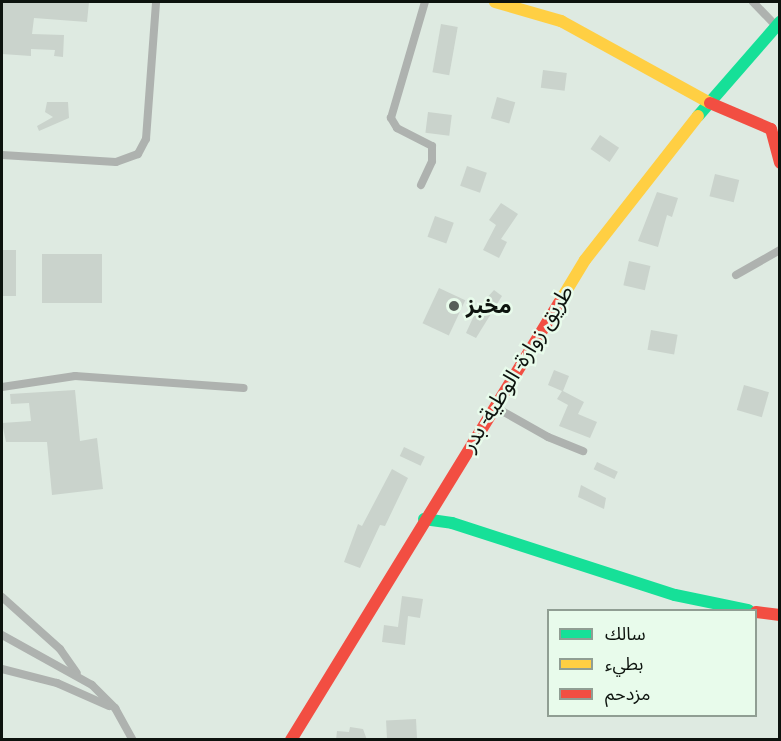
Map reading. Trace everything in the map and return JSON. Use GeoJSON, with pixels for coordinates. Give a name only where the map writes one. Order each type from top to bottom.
{"type":"FeatureCollection","features":[{"type":"Feature","properties":{"kind":"main road"},"geometry":{"type":"LineString","coordinates":[[495,2],[561,21],[709,102],[766,125],[780,163]]}},
{"type":"Feature","properties":{"kind":"main road","name":"طريق زوارة- الوطية- بدر"},"geometry":{"type":"LineString","coordinates":[[291,740],[424,519],[585,260],[709,102],[778,24]]}},
{"type":"Feature","properties":{"kind":"main road"},"geometry":{"type":"LineString","coordinates":[[424,519],[452,523],[675,595],[743,609]]}},
{"type":"Feature","properties":{"kind":"main road"},"geometry":{"type":"LineString","coordinates":[[757,612],[780,615]]}},
{"type":"Feature","properties":{"kind":"street"},"geometry":{"type":"LineString","coordinates":[[2,155],[116,162],[138,154],[146,139],[156,2]]}},
{"type":"Feature","properties":{"kind":"street"},"geometry":{"type":"LineString","coordinates":[[421,185],[432,161],[432,146],[397,128],[391,118],[425,2]]}},
{"type":"Feature","properties":{"kind":"street"},"geometry":{"type":"LineString","coordinates":[[753,2],[778,24]]}},
{"type":"Feature","properties":{"kind":"street"},"geometry":{"type":"LineString","coordinates":[[736,275],[780,250]]}},
{"type":"Feature","properties":{"kind":"street"},"geometry":{"type":"LineString","coordinates":[[2,387],[75,376],[244,388]]}},
{"type":"Feature","properties":{"kind":"street"},"geometry":{"type":"LineString","coordinates":[[495,407],[548,437],[583,451]]}},
{"type":"Feature","properties":{"kind":"street"},"geometry":{"type":"LineString","coordinates":[[2,597],[60,649],[79,676],[115,708],[133,740]]}},
{"type":"Feature","properties":{"kind":"street"},"geometry":{"type":"LineString","coordinates":[[2,635],[79,676]]}},
{"type":"Feature","properties":{"kind":"street"},"geometry":{"type":"LineString","coordinates":[[2,669],[57,683],[115,708]]}},
{"type":"Feature","properties":{"kind":"building"},"geometry":{"type":"Polygon","coordinates":[[[2,2],[89,2],[87,22],[34,18],[32,34],[64,35],[63,57],[54,56],[55,50],[31,49],[31,56],[2,54],[2,2]]]}},
{"type":"Feature","properties":{"kind":"building"},"geometry":{"type":"Polygon","coordinates":[[[441,24],[458,27],[449,75],[432,72],[441,24]]]}},
{"type":"Feature","properties":{"kind":"building"},"geometry":{"type":"Polygon","coordinates":[[[543,70],[567,73],[565,91],[541,88],[543,70]]]}},
{"type":"Feature","properties":{"kind":"building"},"geometry":{"type":"Polygon","coordinates":[[[497,97],[515,102],[509,123],[491,118],[497,97]]]}},
{"type":"Feature","properties":{"kind":"building"},"geometry":{"type":"Polygon","coordinates":[[[47,102],[68,102],[69,118],[39,131],[37,126],[53,117],[45,112],[47,102]]]}},
{"type":"Feature","properties":{"kind":"building"},"geometry":{"type":"Polygon","coordinates":[[[428,112],[452,115],[449,136],[425,133],[428,112]]]}},
{"type":"Feature","properties":{"kind":"building"},"geometry":{"type":"Polygon","coordinates":[[[600,135],[619,148],[610,162],[590,149],[600,135]]]}},
{"type":"Feature","properties":{"kind":"building"},"geometry":{"type":"Polygon","coordinates":[[[467,166],[487,173],[480,193],[460,186],[467,166]]]}},
{"type":"Feature","properties":{"kind":"building"},"geometry":{"type":"Polygon","coordinates":[[[715,174],[739,180],[734,202],[709,196],[715,174]]]}},
{"type":"Feature","properties":{"kind":"building"},"geometry":{"type":"Polygon","coordinates":[[[657,192],[678,198],[672,217],[667,215],[658,247],[638,241],[657,192]]]}},
{"type":"Feature","properties":{"kind":"building"},"geometry":{"type":"Polygon","coordinates":[[[501,203],[518,214],[501,239],[507,242],[499,258],[483,250],[496,225],[489,220],[501,203]]]}},
{"type":"Feature","properties":{"kind":"building"},"geometry":{"type":"Polygon","coordinates":[[[435,216],[454,223],[446,244],[427,237],[435,216]]]}},
{"type":"Feature","properties":{"kind":"building"},"geometry":{"type":"Polygon","coordinates":[[[2,250],[16,250],[16,296],[2,296],[2,250]]]}},
{"type":"Feature","properties":{"kind":"building"},"geometry":{"type":"Polygon","coordinates":[[[42,254],[102,254],[102,303],[42,303],[42,254]]]}},
{"type":"Feature","properties":{"kind":"building"},"geometry":{"type":"Polygon","coordinates":[[[629,261],[650,266],[645,290],[623,285],[629,261]]]}},
{"type":"Feature","properties":{"kind":"building"},"geometry":{"type":"Polygon","coordinates":[[[439,288],[465,300],[449,336],[423,323],[439,288]]]}},
{"type":"Feature","properties":{"kind":"building"},"geometry":{"type":"Polygon","coordinates":[[[494,290],[502,296],[476,338],[466,333],[477,309],[494,290]]]}},
{"type":"Feature","properties":{"kind":"building"},"geometry":{"type":"Polygon","coordinates":[[[651,330],[678,335],[674,354],[648,350],[651,330]]]}},
{"type":"Feature","properties":{"kind":"building"},"geometry":{"type":"Polygon","coordinates":[[[554,370],[569,376],[563,391],[584,402],[578,414],[597,422],[590,438],[559,426],[568,405],[557,399],[562,391],[548,385],[554,370]]]}},
{"type":"Feature","properties":{"kind":"building"},"geometry":{"type":"Polygon","coordinates":[[[744,385],[769,392],[762,417],[737,410],[744,385]]]}},
{"type":"Feature","properties":{"kind":"building"},"geometry":{"type":"Polygon","coordinates":[[[75,390],[80,441],[97,438],[103,489],[52,495],[47,442],[6,442],[2,423],[31,421],[29,403],[11,404],[10,394],[75,390]]]}},
{"type":"Feature","properties":{"kind":"building"},"geometry":{"type":"Polygon","coordinates":[[[404,447],[425,457],[421,466],[400,456],[404,447]]]}},
{"type":"Feature","properties":{"kind":"building"},"geometry":{"type":"Polygon","coordinates":[[[597,462],[618,472],[614,479],[594,469],[597,462]]]}},
{"type":"Feature","properties":{"kind":"building"},"geometry":{"type":"Polygon","coordinates":[[[392,469],[408,478],[385,526],[380,525],[360,568],[344,562],[358,524],[362,526],[392,469]]]}},
{"type":"Feature","properties":{"kind":"building"},"geometry":{"type":"Polygon","coordinates":[[[581,485],[606,498],[604,509],[578,497],[581,485]]]}},
{"type":"Feature","properties":{"kind":"building"},"geometry":{"type":"Polygon","coordinates":[[[402,596],[423,599],[420,618],[408,616],[405,645],[382,642],[384,625],[398,627],[402,596]]]}},
{"type":"Feature","properties":{"kind":"building"},"geometry":{"type":"Polygon","coordinates":[[[416,719],[417,740],[387,740],[386,721],[416,719]]]}},
{"type":"Feature","properties":{"kind":"building"},"geometry":{"type":"Polygon","coordinates":[[[350,727],[363,729],[367,740],[336,740],[337,731],[349,732],[350,727]]]}},
{"type":"Feature","properties":{"kind":"traffic: fast"},"geometry":{"type":"LineString","coordinates":[[698,116],[780,22]]}},
{"type":"Feature","properties":{"kind":"traffic: fast"},"geometry":{"type":"LineString","coordinates":[[424,519],[452,523],[675,595],[743,609]]}},
{"type":"Feature","properties":{"kind":"traffic: slow"},"geometry":{"type":"LineString","coordinates":[[495,2],[561,21],[710,103]]}},
{"type":"Feature","properties":{"kind":"traffic: slow"},"geometry":{"type":"LineString","coordinates":[[559,303],[585,260],[698,116]]}},
{"type":"Feature","properties":{"kind":"traffic: jam"},"geometry":{"type":"LineString","coordinates":[[710,103],[771,129],[780,163]]}},
{"type":"Feature","properties":{"kind":"traffic: jam"},"geometry":{"type":"LineString","coordinates":[[291,740],[559,303]]}},
{"type":"Feature","properties":{"kind":"traffic: jam"},"geometry":{"type":"LineString","coordinates":[[757,612],[780,615]]}},
{"type":"Feature","properties":{"kind":"place","name":"مخبز"},"geometry":{"type":"Point","coordinates":[454,306]}}]}
